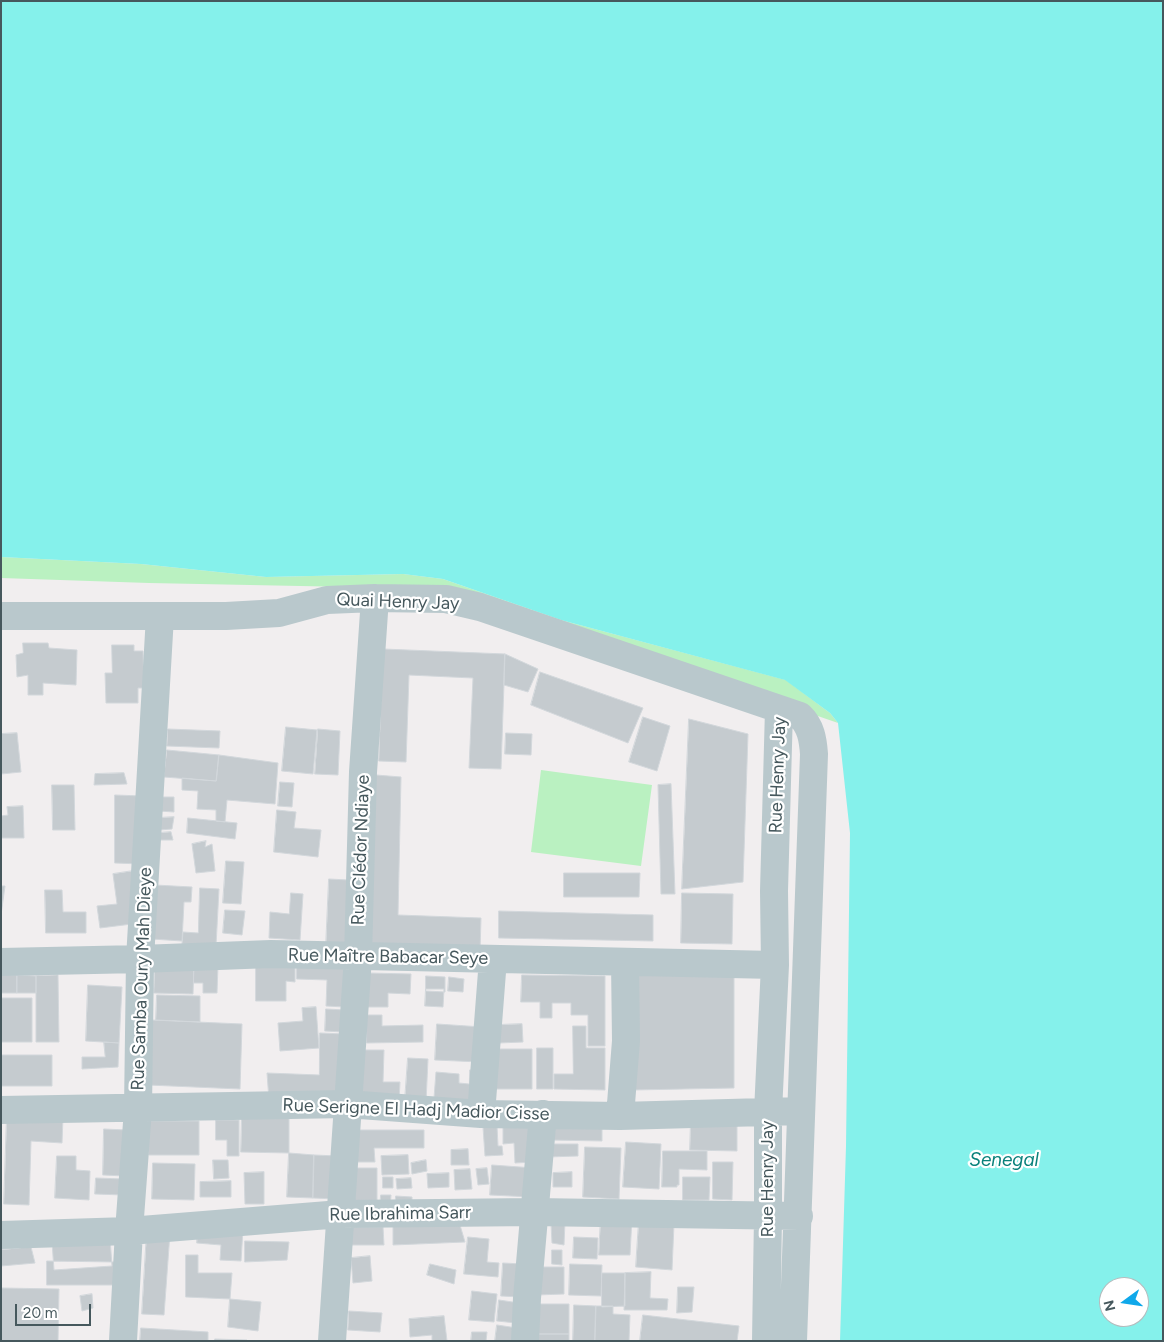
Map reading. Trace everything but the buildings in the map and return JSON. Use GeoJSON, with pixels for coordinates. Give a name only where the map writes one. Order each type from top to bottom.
{"type":"FeatureCollection","features":[{"type":"Feature","properties":{"kind":"street","name":"Quai Henry Jay"},"geometry":{"type":"LineString","coordinates":[[1,616],[226,616],[280,612],[327,600],[375,598],[446,599],[480,607],[779,709]]}},
{"type":"Feature","properties":{"kind":"street","name":"Rue Clédor Ndiaye"},"geometry":{"type":"LineString","coordinates":[[332,1341],[358,956],[363,772],[375,598]]}},
{"type":"Feature","properties":{"kind":"street","name":"Rue Samba Oury Mah Dieye"},"geometry":{"type":"LineString","coordinates":[[123,1341],[138,1109],[140,959],[160,616]]}},
{"type":"Feature","properties":{"kind":"street","name":"Rue Henry Jay"},"geometry":{"type":"LineString","coordinates":[[766,1341],[768,1112],[775,965],[774,891],[779,709],[800,716],[806,721],[813,740],[814,754],[799,1216],[793,1341]]}},
{"type":"Feature","properties":{"kind":"street","name":"Rue Maître Babacar Seye"},"geometry":{"type":"LineString","coordinates":[[1,962],[271,954],[775,965]]}},
{"type":"Feature","properties":{"kind":"street"},"geometry":{"type":"LineString","coordinates":[[481,1114],[493,959]]}},
{"type":"Feature","properties":{"kind":"street"},"geometry":{"type":"LineString","coordinates":[[620,1116],[626,1041],[625,962]]}},
{"type":"Feature","properties":{"kind":"street","name":"Rue Serigne El Hadj Madior Cisse"},"geometry":{"type":"LineString","coordinates":[[1,1110],[347,1104],[481,1114],[620,1116],[801,1111]]}},
{"type":"Feature","properties":{"kind":"street"},"geometry":{"type":"LineString","coordinates":[[525,1341],[526,1298],[543,1114]]}},
{"type":"Feature","properties":{"kind":"street","name":"Rue Ibrahima Sarr"},"geometry":{"type":"LineString","coordinates":[[1,1235],[129,1231],[341,1214],[534,1212],[799,1216]]}},
{"type":"Feature","properties":{"kind":"green space"},"geometry":{"type":"Polygon","coordinates":[[[1,557],[141,564],[266,577],[403,574],[443,579],[561,620],[786,680],[830,713],[838,723],[452,589],[1,578],[1,557]]]}},
{"type":"Feature","properties":{"kind":"green space"},"geometry":{"type":"Polygon","coordinates":[[[541,770],[652,785],[641,866],[531,852],[541,770]]]}},
{"type":"Feature","properties":{"kind":"water","name":"Senegal"},"geometry":{"type":"Polygon","coordinates":[[[1,1],[1163,1],[1163,1341],[840,1341],[846,1146],[850,833],[838,723],[830,713],[785,680],[561,620],[443,579],[403,574],[266,577],[141,564],[1,557],[1,1]]]}}]}
